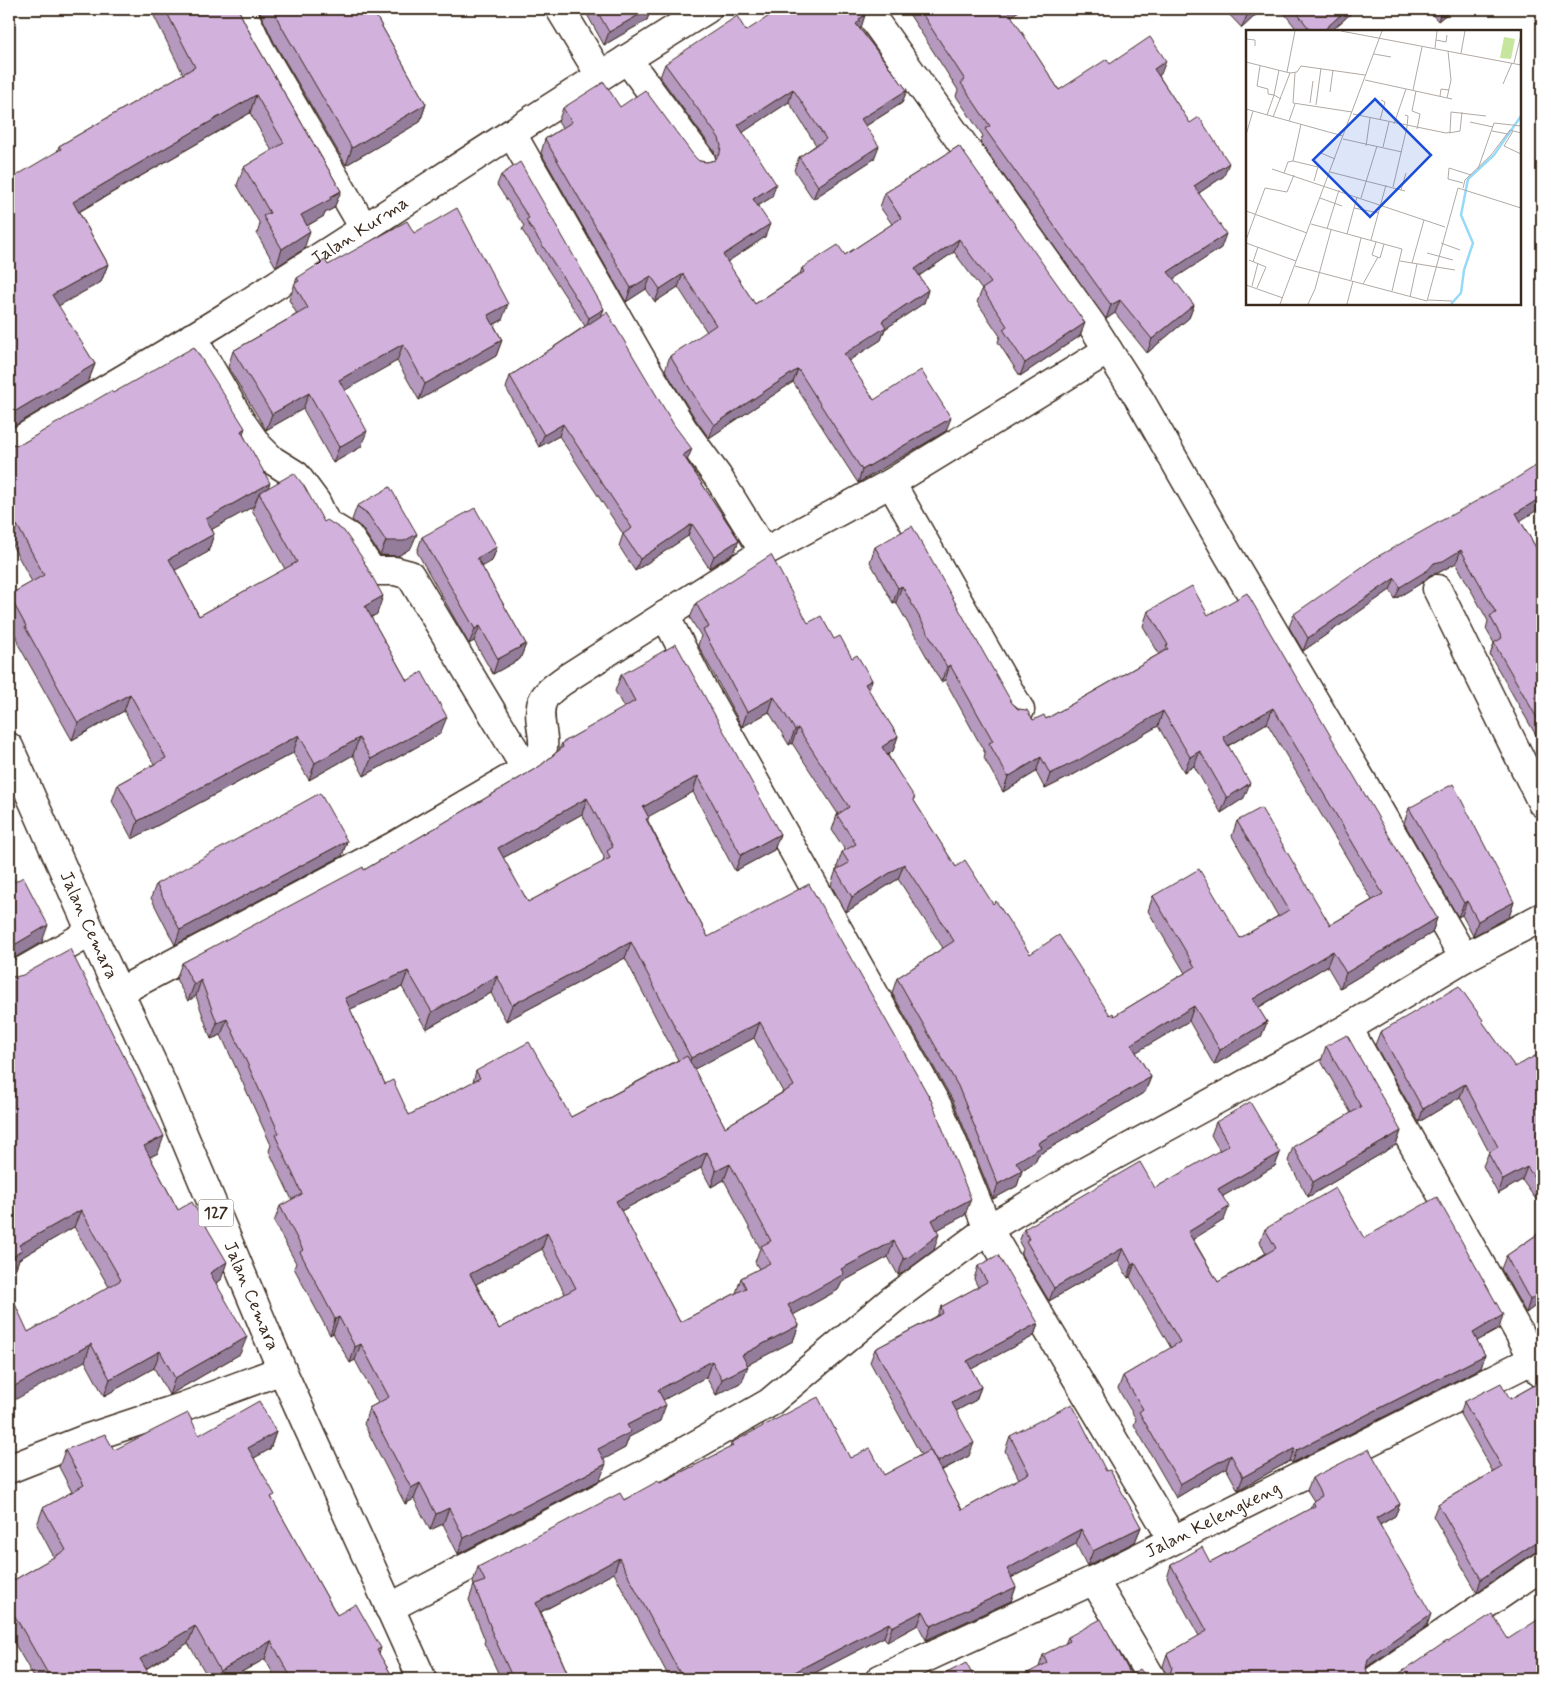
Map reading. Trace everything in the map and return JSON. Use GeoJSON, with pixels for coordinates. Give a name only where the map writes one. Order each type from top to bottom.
{"type":"FeatureCollection","features":[{"type":"Feature","properties":{"kind":"street"},"geometry":{"type":"LineString","coordinates":[[241,9],[260,49],[364,228]]}},
{"type":"Feature","properties":{"kind":"street"},"geometry":{"type":"LineString","coordinates":[[560,9],[600,75]]}},
{"type":"Feature","properties":{"kind":"street","name":"Jalan Kurma"},"geometry":{"type":"LineString","coordinates":[[9,447],[192,337],[512,134],[600,75],[707,9]]}},
{"type":"Feature","properties":{"kind":"street"},"geometry":{"type":"LineString","coordinates":[[866,9],[1092,325],[1140,400],[1464,958]]}},
{"type":"Feature","properties":{"kind":"street"},"geometry":{"type":"LineString","coordinates":[[626,59],[700,160]]}},
{"type":"Feature","properties":{"kind":"street"},"geometry":{"type":"LineString","coordinates":[[512,134],[649,373],[683,429],[718,478],[764,552]]}},
{"type":"Feature","properties":{"kind":"street"},"geometry":{"type":"LineString","coordinates":[[192,337],[242,423],[258,446],[272,460],[296,475],[316,502],[326,523],[350,537],[372,571],[395,571],[410,575],[526,769]]}},
{"type":"Feature","properties":{"kind":"street"},"geometry":{"type":"LineString","coordinates":[[119,992],[394,846],[526,769],[540,756],[543,748],[540,712],[542,700],[568,678],[764,552],[891,483],[1108,350]]}},
{"type":"Feature","properties":{"kind":"street"},"geometry":{"type":"LineString","coordinates":[[891,483],[1020,710]]}},
{"type":"Feature","properties":{"kind":"street"},"geometry":{"type":"LineString","coordinates":[[1437,589],[1542,803]]}},
{"type":"Feature","properties":{"kind":"street"},"geometry":{"type":"LineString","coordinates":[[665,615],[706,694],[939,1109],[988,1229],[1173,1540]]}},
{"type":"Feature","properties":{"kind":"street","name":"Jalan Cemara"},"geometry":{"type":"LineString","coordinates":[[9,747],[163,1086],[282,1370],[422,1679]]}},
{"type":"Feature","properties":{"kind":"street"},"geometry":{"type":"LineString","coordinates":[[389,1608],[647,1473],[769,1403],[892,1300],[988,1229],[1075,1177],[1348,1028],[1464,958],[1542,917]]}},
{"type":"Feature","properties":{"kind":"street"},"geometry":{"type":"LineString","coordinates":[[9,980],[92,932]]}},
{"type":"Feature","properties":{"kind":"street"},"geometry":{"type":"LineString","coordinates":[[1348,1028],[1540,1362]]}},
{"type":"Feature","properties":{"kind":"street","name":"Jalan Kelengkeng"},"geometry":{"type":"LineString","coordinates":[[880,1679],[1094,1580],[1540,1362]]}},
{"type":"Feature","properties":{"kind":"street"},"geometry":{"type":"LineString","coordinates":[[9,1469],[88,1438],[185,1406],[282,1370]]}},
{"type":"Feature","properties":{"kind":"street"},"geometry":{"type":"LineString","coordinates":[[1377,1679],[1542,1566]]}},
{"type":"Feature","properties":{"kind":"street"},"geometry":{"type":"LineString","coordinates":[[1094,1580],[1152,1679]]}},
{"type":"Feature","properties":{"kind":"building"},"geometry":{"type":"Polygon","coordinates":[[[165,9],[238,9],[253,39],[341,191],[330,197],[331,199],[301,215],[310,231],[282,249],[263,216],[270,213],[244,167],[284,143],[256,95],[73,202],[108,264],[52,295],[95,364],[9,415],[9,180],[61,149],[59,146],[195,67],[165,9]]]}},
{"type":"Feature","properties":{"kind":"building"},"geometry":{"type":"Polygon","coordinates":[[[273,9],[372,9],[426,104],[352,148],[273,9]]]}},
{"type":"Feature","properties":{"kind":"building"},"geometry":{"type":"Polygon","coordinates":[[[596,9],[649,9],[609,32],[596,9]]]}},
{"type":"Feature","properties":{"kind":"building"},"geometry":{"type":"Polygon","coordinates":[[[780,9],[862,9],[865,15],[856,24],[907,90],[861,119],[879,146],[818,186],[799,157],[826,139],[793,89],[738,125],[776,184],[753,199],[770,224],[723,255],[755,304],[804,272],[802,268],[838,245],[845,255],[901,218],[885,193],[959,146],[1085,323],[1025,363],[1003,329],[1007,326],[982,289],[991,283],[959,239],[915,269],[928,290],[882,321],[886,327],[844,354],[874,400],[921,370],[951,418],[862,470],[798,369],[714,425],[670,356],[716,325],[683,274],[660,289],[651,276],[631,288],[545,139],[572,122],[563,108],[604,82],[620,107],[645,90],[699,161],[715,160],[720,153],[719,138],[665,64],[737,16],[746,31],[780,9]]]}},
{"type":"Feature","properties":{"kind":"building"},"geometry":{"type":"Polygon","coordinates":[[[919,9],[1007,9],[1059,90],[1107,59],[1110,64],[1150,37],[1166,61],[1154,69],[1190,123],[1199,117],[1229,163],[1194,186],[1226,234],[1168,272],[1194,305],[1152,339],[1120,300],[1111,305],[985,129],[990,126],[961,83],[965,80],[919,9]]]}},
{"type":"Feature","properties":{"kind":"building"},"geometry":{"type":"Polygon","coordinates":[[[1241,9],[1253,9],[1247,15],[1241,9]]]}},
{"type":"Feature","properties":{"kind":"building"},"geometry":{"type":"Polygon","coordinates":[[[1294,9],[1347,9],[1324,30],[1310,30],[1294,9]]]}},
{"type":"Feature","properties":{"kind":"building"},"geometry":{"type":"Polygon","coordinates":[[[1436,9],[1446,9],[1440,14],[1436,9]]]}},
{"type":"Feature","properties":{"kind":"building"},"geometry":{"type":"Polygon","coordinates":[[[520,162],[604,309],[589,318],[526,220],[529,218],[501,175],[520,162]]]}},
{"type":"Feature","properties":{"kind":"building"},"geometry":{"type":"Polygon","coordinates":[[[457,208],[508,304],[488,315],[502,340],[425,384],[403,344],[339,380],[367,431],[339,447],[309,393],[272,414],[233,351],[308,308],[294,284],[299,281],[297,278],[325,260],[328,265],[407,221],[414,233],[457,208]]]}},
{"type":"Feature","properties":{"kind":"building"},"geometry":{"type":"Polygon","coordinates":[[[607,312],[674,425],[692,449],[683,455],[739,540],[714,556],[692,524],[640,559],[623,534],[632,528],[563,424],[544,435],[510,376],[607,312]]]}},
{"type":"Feature","properties":{"kind":"building"},"geometry":{"type":"Polygon","coordinates":[[[194,347],[245,428],[241,431],[270,483],[206,519],[214,534],[169,559],[199,616],[297,562],[259,493],[294,473],[304,486],[324,522],[327,520],[344,531],[365,562],[383,596],[365,606],[407,681],[422,672],[447,717],[371,759],[359,738],[315,763],[299,735],[138,821],[118,784],[166,758],[130,694],[78,723],[9,595],[44,575],[17,525],[9,530],[9,443],[16,445],[23,443],[111,391],[113,393],[194,347]]]}},
{"type":"Feature","properties":{"kind":"building"},"geometry":{"type":"Polygon","coordinates":[[[1542,462],[1542,497],[1516,513],[1542,558],[1541,725],[1494,643],[1502,638],[1490,616],[1496,613],[1461,550],[1443,561],[1434,563],[1428,570],[1400,587],[1395,578],[1308,638],[1294,614],[1375,558],[1512,481],[1542,462]]]}},
{"type":"Feature","properties":{"kind":"building"},"geometry":{"type":"Polygon","coordinates":[[[390,487],[417,534],[404,541],[386,541],[367,513],[357,506],[390,487]]]}},
{"type":"Feature","properties":{"kind":"building"},"geometry":{"type":"Polygon","coordinates":[[[475,508],[497,547],[477,558],[526,644],[498,659],[480,626],[475,629],[422,537],[475,508]]]}},
{"type":"Feature","properties":{"kind":"building"},"geometry":{"type":"Polygon","coordinates":[[[912,526],[1012,703],[1018,709],[1027,710],[1033,720],[1044,715],[1046,719],[1168,649],[1166,646],[1168,645],[1148,611],[1192,586],[1208,615],[1247,593],[1437,918],[1346,973],[1333,951],[1253,999],[1267,1022],[1220,1050],[1194,1006],[1131,1044],[1151,1077],[1038,1143],[1041,1147],[1016,1162],[1022,1171],[998,1184],[958,1086],[897,978],[954,941],[904,864],[852,897],[836,870],[849,863],[842,852],[856,844],[837,815],[849,807],[798,728],[795,730],[774,697],[747,712],[703,630],[709,627],[696,603],[771,555],[808,623],[821,616],[834,639],[840,636],[852,658],[857,655],[872,680],[865,684],[898,736],[882,747],[956,867],[965,860],[993,904],[996,901],[1030,954],[1059,935],[1110,1015],[1113,1013],[1114,1016],[1195,967],[1153,896],[1199,869],[1240,938],[1289,910],[1237,821],[1261,808],[1330,925],[1383,894],[1273,708],[1223,737],[1250,783],[1227,798],[1200,751],[1190,757],[1163,711],[1079,760],[1050,774],[1041,757],[1008,777],[989,743],[993,741],[950,665],[947,667],[902,586],[898,588],[875,547],[912,526]]]}},
{"type":"Feature","properties":{"kind":"building"},"geometry":{"type":"Polygon","coordinates":[[[676,644],[780,834],[741,855],[698,776],[643,807],[649,818],[646,819],[708,937],[809,884],[931,1100],[971,1199],[932,1220],[939,1234],[909,1257],[904,1259],[894,1241],[841,1269],[844,1274],[788,1305],[799,1325],[742,1355],[748,1366],[722,1379],[712,1361],[658,1390],[666,1405],[627,1425],[631,1432],[598,1449],[606,1464],[464,1538],[449,1508],[436,1514],[420,1483],[411,1488],[369,1408],[389,1397],[361,1344],[355,1347],[339,1317],[335,1319],[300,1252],[303,1250],[280,1206],[302,1194],[275,1135],[279,1133],[227,1019],[217,1023],[201,980],[194,985],[182,963],[363,867],[364,870],[540,766],[563,747],[562,743],[635,701],[621,675],[676,644]],[[587,798],[498,848],[528,902],[610,858],[607,851],[613,847],[587,798]],[[631,942],[512,1005],[497,976],[432,1012],[408,971],[345,998],[385,1084],[393,1080],[409,1115],[480,1078],[476,1071],[529,1042],[571,1117],[687,1056],[725,1127],[794,1086],[760,1022],[691,1058],[631,942]],[[707,1152],[616,1201],[680,1322],[746,1288],[741,1278],[770,1263],[761,1246],[771,1241],[730,1164],[716,1171],[707,1152]],[[547,1233],[470,1274],[499,1329],[576,1288],[547,1233]]]}},
{"type":"Feature","properties":{"kind":"building"},"geometry":{"type":"Polygon","coordinates":[[[1453,784],[1514,902],[1478,921],[1467,901],[1464,903],[1409,808],[1453,784]]]}},
{"type":"Feature","properties":{"kind":"building"},"geometry":{"type":"Polygon","coordinates":[[[320,793],[347,841],[180,930],[156,884],[320,793]]]}},
{"type":"Feature","properties":{"kind":"building"},"geometry":{"type":"Polygon","coordinates":[[[9,869],[15,882],[23,877],[48,925],[9,948],[9,869]]]}},
{"type":"Feature","properties":{"kind":"building"},"geometry":{"type":"Polygon","coordinates":[[[70,949],[164,1136],[144,1146],[178,1210],[192,1202],[227,1262],[210,1273],[247,1337],[175,1378],[160,1351],[110,1379],[91,1344],[9,1389],[9,1291],[28,1332],[121,1280],[81,1210],[19,1245],[22,1250],[9,1260],[9,976],[23,975],[70,949]]]}},
{"type":"Feature","properties":{"kind":"building"},"geometry":{"type":"Polygon","coordinates":[[[1459,986],[1515,1067],[1542,1052],[1542,1090],[1536,1093],[1542,1105],[1542,1188],[1527,1167],[1503,1180],[1488,1153],[1498,1147],[1465,1084],[1423,1109],[1380,1032],[1459,986]]]}},
{"type":"Feature","properties":{"kind":"building"},"geometry":{"type":"Polygon","coordinates":[[[1347,1035],[1401,1131],[1313,1182],[1293,1147],[1361,1107],[1326,1046],[1347,1035]]]}},
{"type":"Feature","properties":{"kind":"building"},"geometry":{"type":"Polygon","coordinates":[[[1250,1102],[1280,1153],[1218,1189],[1229,1207],[1188,1232],[1218,1282],[1276,1248],[1265,1229],[1335,1188],[1364,1238],[1437,1197],[1503,1315],[1473,1333],[1485,1355],[1297,1450],[1295,1448],[1243,1477],[1231,1455],[1180,1484],[1139,1412],[1143,1409],[1123,1376],[1180,1342],[1135,1263],[1132,1265],[1123,1248],[1054,1288],[1026,1241],[1029,1239],[1024,1229],[1140,1162],[1155,1188],[1229,1145],[1216,1122],[1250,1102]]]}},
{"type":"Feature","properties":{"kind":"building"},"geometry":{"type":"Polygon","coordinates":[[[1542,1231],[1542,1291],[1530,1300],[1506,1256],[1542,1231]]]}},
{"type":"Feature","properties":{"kind":"building"},"geometry":{"type":"Polygon","coordinates":[[[998,1255],[1038,1323],[967,1361],[981,1387],[952,1403],[974,1443],[937,1462],[875,1349],[943,1313],[941,1307],[987,1282],[978,1266],[998,1255]]]}},
{"type":"Feature","properties":{"kind":"building"},"geometry":{"type":"Polygon","coordinates":[[[1542,1381],[1542,1539],[1481,1579],[1438,1504],[1502,1467],[1464,1402],[1501,1383],[1510,1399],[1542,1381]]]}},
{"type":"Feature","properties":{"kind":"building"},"geometry":{"type":"Polygon","coordinates":[[[818,1397],[850,1458],[870,1448],[884,1475],[930,1450],[962,1510],[1029,1473],[1010,1436],[1072,1404],[1106,1471],[1110,1470],[1141,1527],[1093,1551],[1081,1529],[1007,1569],[1016,1587],[931,1626],[923,1611],[892,1627],[889,1623],[785,1677],[787,1679],[683,1679],[619,1558],[536,1603],[570,1679],[513,1679],[490,1628],[474,1585],[485,1581],[478,1567],[620,1493],[624,1500],[658,1481],[660,1483],[733,1446],[731,1443],[818,1397]]]}},
{"type":"Feature","properties":{"kind":"building"},"geometry":{"type":"Polygon","coordinates":[[[259,1401],[276,1432],[248,1448],[275,1495],[271,1497],[337,1615],[356,1604],[381,1648],[377,1650],[394,1679],[292,1679],[271,1641],[220,1671],[195,1626],[140,1659],[152,1679],[51,1679],[12,1611],[9,1613],[9,1583],[66,1550],[43,1508],[84,1485],[65,1450],[105,1434],[114,1450],[188,1413],[199,1435],[259,1401]]]}},
{"type":"Feature","properties":{"kind":"building"},"geometry":{"type":"Polygon","coordinates":[[[1369,1449],[1400,1504],[1376,1518],[1431,1614],[1373,1654],[1368,1660],[1366,1668],[1368,1675],[1373,1679],[1165,1679],[1170,1675],[1172,1667],[1167,1654],[1207,1631],[1171,1565],[1202,1547],[1210,1562],[1315,1506],[1313,1501],[1322,1496],[1312,1478],[1369,1449]]]}},
{"type":"Feature","properties":{"kind":"building"},"geometry":{"type":"Polygon","coordinates":[[[1492,1614],[1508,1639],[1542,1617],[1542,1679],[1391,1679],[1447,1641],[1492,1614]]]}},
{"type":"Feature","properties":{"kind":"building"},"geometry":{"type":"Polygon","coordinates":[[[1101,1619],[1131,1675],[1140,1669],[1148,1679],[1016,1679],[1047,1663],[1043,1655],[1070,1641],[1068,1637],[1101,1619]]]}},
{"type":"Feature","properties":{"kind":"building"},"geometry":{"type":"Polygon","coordinates":[[[966,1663],[975,1679],[935,1679],[966,1663]]]}}]}
